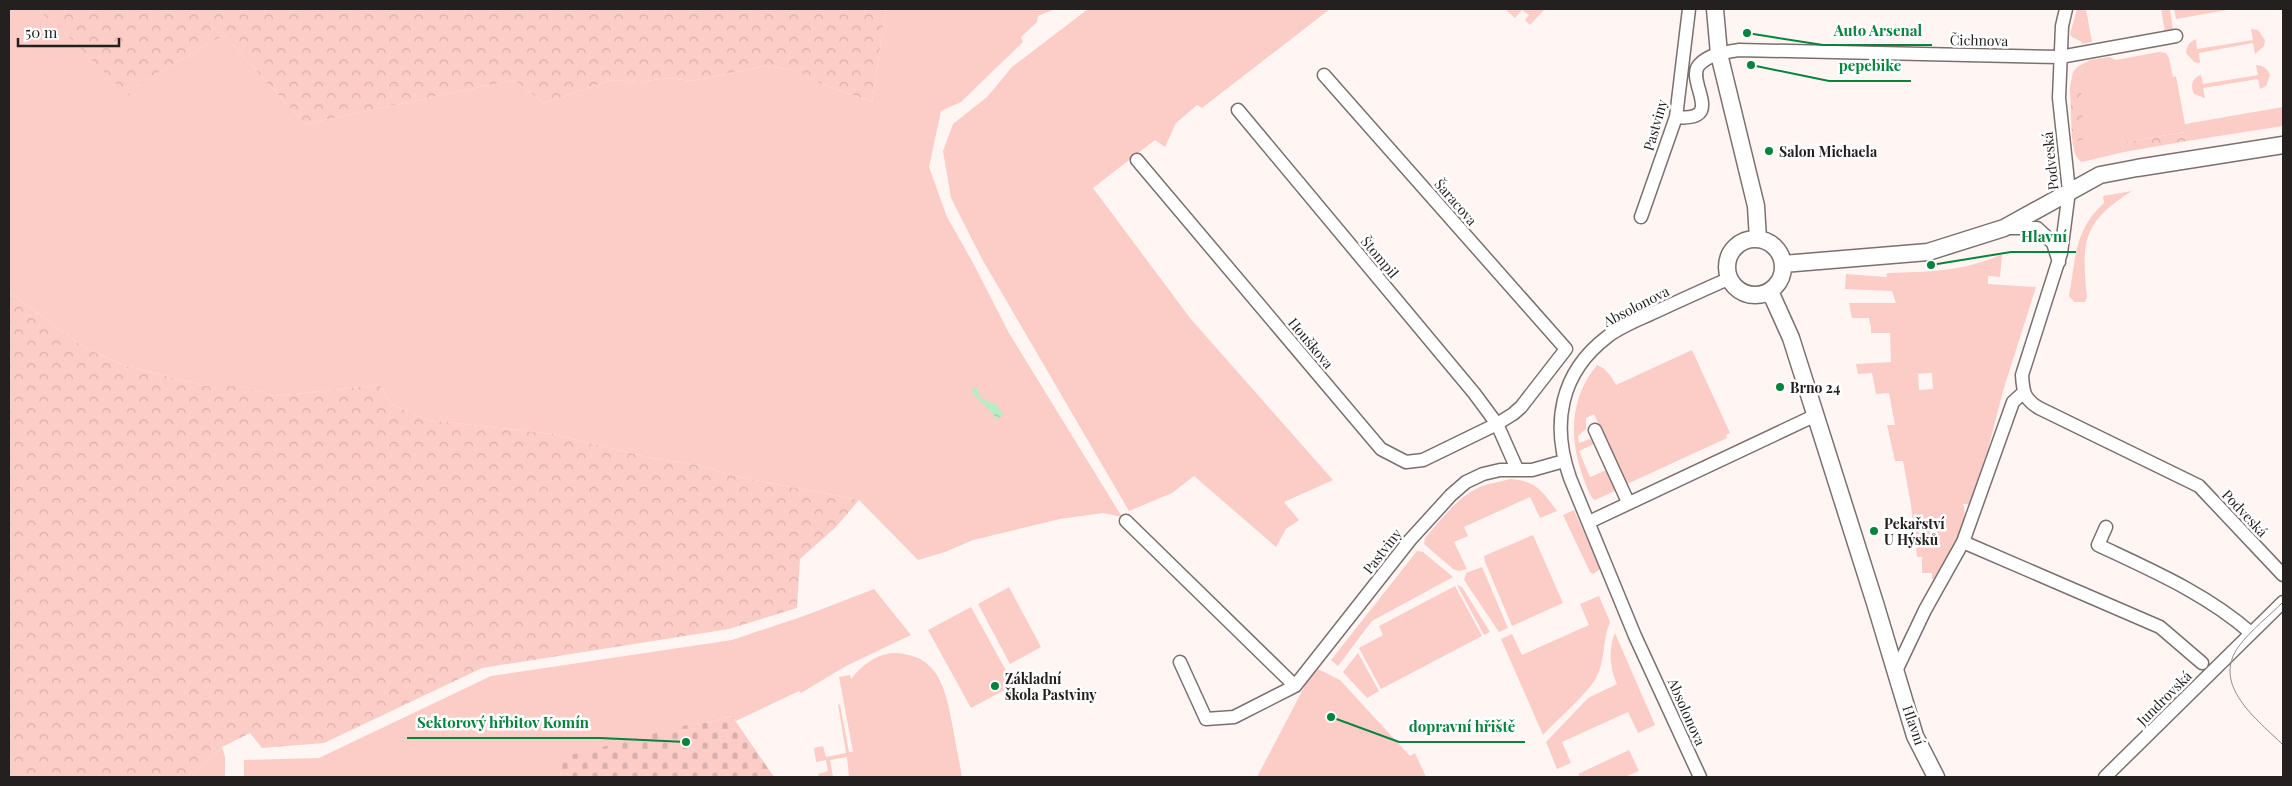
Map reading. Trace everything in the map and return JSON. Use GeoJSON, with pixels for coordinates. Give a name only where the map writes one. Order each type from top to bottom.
{"type":"FeatureCollection","features":[{"type":"Feature","properties":{"kind":"street","name":"Pastviny"},"geometry":{"type":"LineString","coordinates":[[1641,217],[1676,118],[1689,9]]}},
{"type":"Feature","properties":{"kind":"street"},"geometry":{"type":"LineString","coordinates":[[1715,9],[1719,54],[1756,206],[1758,239]]}},
{"type":"Feature","properties":{"kind":"street","name":"Podveská"},"geometry":{"type":"LineString","coordinates":[[2066,9],[2062,26],[2059,98],[2069,191],[2059,262],[2022,375],[2023,393],[2029,402],[2039,408],[2199,486],[2283,575]]}},
{"type":"Feature","properties":{"kind":"street","name":"Čichnova"},"geometry":{"type":"LineString","coordinates":[[1719,54],[1739,50],[2060,57],[2176,36]]}},
{"type":"Feature","properties":{"kind":"street"},"geometry":{"type":"LineString","coordinates":[[1676,118],[1694,117],[1699,112],[1702,105],[1702,95],[1696,72],[1698,66],[1719,54]]}},
{"type":"Feature","properties":{"kind":"street","name":"Šaracova"},"geometry":{"type":"LineString","coordinates":[[1324,75],[1566,349],[1521,406],[1513,414],[1496,424]]}},
{"type":"Feature","properties":{"kind":"street","name":"Štompil"},"geometry":{"type":"LineString","coordinates":[[1238,110],[1474,393],[1496,424]]}},
{"type":"Feature","properties":{"kind":"street"},"geometry":{"type":"LineString","coordinates":[[1783,264],[1928,252],[2004,228],[2069,191],[2100,176],[2137,168],[2283,145]]}},
{"type":"Feature","properties":{"kind":"street","name":"Houškova"},"geometry":{"type":"LineString","coordinates":[[1137,160],[1381,449],[1406,462],[1422,460],[1496,424]]}},
{"type":"Feature","properties":{"kind":"street"},"geometry":{"type":"LineString","coordinates":[[2004,228],[2037,228],[2053,243],[2059,262]]}},
{"type":"Feature","properties":{"kind":"street"},"geometry":{"type":"LineString","coordinates":[[1750,239],[1767,241],[1782,255],[1783,264],[1783,274],[1779,282],[1768,293],[1751,295],[1742,293],[1728,278],[1727,262],[1734,247],[1750,239]]}},
{"type":"Feature","properties":{"kind":"street","name":"Absolonova"},"geometry":{"type":"LineString","coordinates":[[1700,777],[1635,636],[1564,461],[1560,437],[1560,419],[1570,381],[1590,352],[1608,336],[1624,326],[1728,278]]}},
{"type":"Feature","properties":{"kind":"street","name":"Hlavní"},"geometry":{"type":"LineString","coordinates":[[1768,293],[1773,298],[1790,338],[1915,736],[1936,777]]}},
{"type":"Feature","properties":{"kind":"street"},"geometry":{"type":"LineString","coordinates":[[1896,671],[1925,610],[1963,542],[2012,402],[2023,393]]}},
{"type":"Feature","properties":{"kind":"street"},"geometry":{"type":"LineString","coordinates":[[1589,522],[1814,416]]}},
{"type":"Feature","properties":{"kind":"street"},"geometry":{"type":"LineString","coordinates":[[1496,424],[1517,469]]}},
{"type":"Feature","properties":{"kind":"street"},"geometry":{"type":"LineString","coordinates":[[1595,430],[1628,502]]}},
{"type":"Feature","properties":{"kind":"street","name":"Pastviny"},"geometry":{"type":"LineString","coordinates":[[1180,662],[1206,719],[1234,717],[1295,686],[1410,540],[1451,495],[1466,482],[1483,474],[1500,470],[1539,469],[1564,461]]}},
{"type":"Feature","properties":{"kind":"street"},"geometry":{"type":"LineString","coordinates":[[1126,521],[1295,686]]}},
{"type":"Feature","properties":{"kind":"street"},"geometry":{"type":"LineString","coordinates":[[2106,526],[2098,545],[2167,577],[2239,622],[2247,637]]}},
{"type":"Feature","properties":{"kind":"street"},"geometry":{"type":"LineString","coordinates":[[1963,542],[2160,627],[2202,663]]}},
{"type":"Feature","properties":{"kind":"street","name":"Jundrovská"},"geometry":{"type":"LineString","coordinates":[[2105,777],[2283,602]]}},
{"type":"Feature","properties":{"kind":"green space"},"geometry":{"type":"Polygon","coordinates":[[[9,9],[36,9],[60,28],[128,95],[136,86],[224,35],[305,124],[514,80],[544,103],[612,80],[639,82],[668,78],[692,81],[765,66],[794,70],[819,83],[872,102],[886,9],[1055,9],[1038,16],[1037,22],[1021,37],[1023,42],[961,102],[941,111],[929,167],[947,217],[1009,333],[1122,517],[1103,513],[1060,519],[973,540],[945,552],[918,560],[859,500],[734,476],[698,465],[651,458],[553,434],[428,420],[391,404],[380,385],[274,396],[243,386],[205,386],[126,366],[85,348],[9,292],[9,9]]]}},
{"type":"Feature","properties":{"kind":"green space"},"geometry":{"type":"Polygon","coordinates":[[[36,9],[886,9],[872,102],[819,83],[794,70],[765,66],[692,81],[668,78],[639,82],[612,80],[544,103],[514,80],[305,124],[224,35],[136,86],[128,96],[60,28],[36,9]]]}},
{"type":"Feature","properties":{"kind":"green space"},"geometry":{"type":"Polygon","coordinates":[[[1088,9],[1330,9],[1202,108],[1197,105],[1176,123],[1165,147],[1155,140],[1093,188],[1190,318],[1333,480],[1284,502],[1299,520],[1286,529],[1276,547],[1194,476],[1172,493],[1129,511],[982,259],[951,198],[943,151],[953,124],[987,97],[1012,67],[1088,9]]]}},
{"type":"Feature","properties":{"kind":"green space"},"geometry":{"type":"Polygon","coordinates":[[[1505,9],[1545,9],[1530,25],[1525,20],[1529,15],[1522,10],[1515,18],[1505,9]]]}},
{"type":"Feature","properties":{"kind":"green space"},"geometry":{"type":"Polygon","coordinates":[[[2077,9],[2086,9],[2092,42],[2081,44],[2082,42],[2070,34],[2077,9]]]}},
{"type":"Feature","properties":{"kind":"green space"},"geometry":{"type":"Polygon","coordinates":[[[2161,9],[2170,9],[2173,30],[2165,32],[2161,9]]]}},
{"type":"Feature","properties":{"kind":"green space"},"geometry":{"type":"Polygon","coordinates":[[[2174,9],[2227,9],[2227,10],[2176,19],[2174,9]]]}},
{"type":"Feature","properties":{"kind":"green space"},"geometry":{"type":"Polygon","coordinates":[[[2251,29],[2258,30],[2265,40],[2264,46],[2255,54],[2253,43],[2199,53],[2200,63],[2194,62],[2186,53],[2189,44],[2196,39],[2197,49],[2253,40],[2251,29]]]}},
{"type":"Feature","properties":{"kind":"green space"},"geometry":{"type":"Polygon","coordinates":[[[2159,52],[2166,53],[2173,77],[2176,76],[2185,124],[2283,107],[2283,126],[2187,141],[2185,132],[2126,142],[2122,145],[2124,152],[2082,162],[2079,160],[2072,139],[2075,142],[2070,87],[2073,72],[2077,67],[2090,60],[2109,57],[2116,60],[2159,52]]]}},
{"type":"Feature","properties":{"kind":"green space"},"geometry":{"type":"Polygon","coordinates":[[[2256,65],[2265,68],[2270,75],[2266,86],[2260,89],[2258,79],[2203,88],[2205,98],[2194,94],[2193,82],[2198,76],[2201,75],[2203,84],[2258,75],[2256,65]]]}},
{"type":"Feature","properties":{"kind":"green space"},"geometry":{"type":"Polygon","coordinates":[[[2076,86],[2081,90],[2084,139],[2075,142],[2072,139],[2070,87],[2076,86]]]}},
{"type":"Feature","properties":{"kind":"green space"},"geometry":{"type":"Polygon","coordinates":[[[2186,132],[2187,141],[2124,152],[2122,144],[2126,142],[2186,132]]]}},
{"type":"Feature","properties":{"kind":"green space"},"geometry":{"type":"Polygon","coordinates":[[[2132,191],[2103,213],[2095,223],[2086,247],[2085,278],[2087,297],[2085,302],[2074,302],[2069,296],[2073,269],[2078,245],[2087,224],[2104,203],[2103,196],[2132,191]]]}},
{"type":"Feature","properties":{"kind":"green space"},"geometry":{"type":"Polygon","coordinates":[[[2002,254],[2000,277],[1988,276],[1988,284],[2036,287],[2003,391],[1988,449],[1969,504],[1963,504],[1965,513],[1961,533],[1946,562],[1935,579],[1932,579],[1932,573],[1922,573],[1922,557],[1917,557],[1911,505],[1903,461],[1895,461],[1887,425],[1895,425],[1889,393],[1876,394],[1872,373],[1858,374],[1856,364],[1891,362],[1890,333],[1871,333],[1869,318],[1852,318],[1849,303],[1896,303],[1892,291],[1845,289],[1846,274],[1887,277],[1886,274],[1889,273],[1947,270],[1989,260],[2002,254]],[[1932,373],[1913,374],[1918,374],[1919,390],[1933,389],[1932,373]]]}},
{"type":"Feature","properties":{"kind":"green space"},"geometry":{"type":"Polygon","coordinates":[[[9,292],[85,348],[126,366],[205,386],[243,386],[274,396],[380,385],[391,404],[428,420],[553,434],[651,458],[698,465],[734,476],[859,500],[836,527],[800,559],[797,608],[729,629],[482,668],[324,743],[262,748],[250,733],[222,747],[192,777],[9,777],[9,292]]]}},
{"type":"Feature","properties":{"kind":"green space"},"geometry":{"type":"Polygon","coordinates":[[[1692,350],[1730,433],[1726,435],[1727,438],[1627,484],[1594,414],[1586,418],[1586,429],[1578,436],[1579,443],[1590,439],[1596,443],[1579,451],[1590,477],[1609,469],[1619,489],[1595,500],[1593,499],[1585,484],[1578,460],[1574,432],[1577,404],[1588,378],[1597,365],[1606,371],[1616,385],[1692,350]]]}},
{"type":"Feature","properties":{"kind":"green space"},"geometry":{"type":"Polygon","coordinates":[[[1510,479],[1527,482],[1538,488],[1557,511],[1540,518],[1530,497],[1464,527],[1468,536],[1454,542],[1467,569],[1459,571],[1453,569],[1424,544],[1425,538],[1464,497],[1483,486],[1510,479]]]}},
{"type":"Feature","properties":{"kind":"green space"},"geometry":{"type":"Polygon","coordinates":[[[1574,510],[1600,569],[1593,574],[1590,572],[1563,515],[1574,510]]]}},
{"type":"Feature","properties":{"kind":"green space"},"geometry":{"type":"Polygon","coordinates":[[[1533,535],[1563,603],[1512,626],[1484,556],[1533,535]]]}},
{"type":"Feature","properties":{"kind":"green space"},"geometry":{"type":"Polygon","coordinates":[[[1417,551],[1423,552],[1453,577],[1372,621],[1338,666],[1331,660],[1417,551]]]}},
{"type":"Feature","properties":{"kind":"green space"},"geometry":{"type":"Polygon","coordinates":[[[1482,567],[1508,628],[1499,632],[1464,580],[1466,573],[1482,567]]]}},
{"type":"Feature","properties":{"kind":"green space"},"geometry":{"type":"Polygon","coordinates":[[[1457,585],[1462,587],[1490,632],[1484,635],[1457,585]]]}},
{"type":"Feature","properties":{"kind":"green space"},"geometry":{"type":"Polygon","coordinates":[[[1455,586],[1482,636],[1381,689],[1359,648],[1383,635],[1379,626],[1455,586]]]}},
{"type":"Feature","properties":{"kind":"green space"},"geometry":{"type":"Polygon","coordinates":[[[1009,587],[1041,647],[1010,664],[978,604],[1009,587]]]}},
{"type":"Feature","properties":{"kind":"green space"},"geometry":{"type":"Polygon","coordinates":[[[874,589],[911,635],[846,666],[801,693],[799,691],[736,721],[732,716],[710,722],[692,724],[553,761],[563,777],[244,777],[244,760],[319,758],[491,676],[732,640],[804,616],[874,589]]]}},
{"type":"Feature","properties":{"kind":"green space"},"geometry":{"type":"Polygon","coordinates":[[[1599,596],[1610,622],[1599,671],[1586,691],[1543,735],[1501,639],[1512,634],[1522,655],[1589,625],[1580,604],[1599,596]]]}},
{"type":"Feature","properties":{"kind":"green space"},"geometry":{"type":"Polygon","coordinates":[[[971,607],[1014,685],[971,708],[928,630],[971,607]]]}},
{"type":"Feature","properties":{"kind":"green space"},"geometry":{"type":"Polygon","coordinates":[[[1615,633],[1655,725],[1638,733],[1628,712],[1562,742],[1571,763],[1557,769],[1546,742],[1588,698],[1617,684],[1611,658],[1611,645],[1615,633]]]}},
{"type":"Feature","properties":{"kind":"green space"},"geometry":{"type":"Polygon","coordinates":[[[891,653],[907,654],[929,665],[942,684],[949,709],[962,777],[849,777],[847,757],[830,760],[833,777],[819,777],[818,774],[828,771],[826,760],[816,762],[814,748],[823,746],[826,757],[846,753],[838,704],[840,705],[849,752],[853,752],[839,677],[850,675],[851,679],[869,662],[879,656],[891,653]]]}},
{"type":"Feature","properties":{"kind":"green space"},"geometry":{"type":"Polygon","coordinates":[[[1358,653],[1379,691],[1367,698],[1343,672],[1358,653]]]}},
{"type":"Feature","properties":{"kind":"green space"},"geometry":{"type":"Polygon","coordinates":[[[1318,669],[1340,680],[1410,756],[1415,753],[1426,777],[1257,777],[1311,674],[1318,669]]]}},
{"type":"Feature","properties":{"kind":"green space"},"geometry":{"type":"Polygon","coordinates":[[[732,716],[774,777],[563,777],[552,760],[691,724],[710,722],[732,716]]]}},
{"type":"Feature","properties":{"kind":"green space"},"geometry":{"type":"Polygon","coordinates":[[[222,747],[225,757],[225,777],[192,777],[222,747]]]}},
{"type":"Feature","properties":{"kind":"green space"},"geometry":{"type":"Polygon","coordinates":[[[1629,750],[1639,771],[1625,777],[1580,777],[1578,774],[1629,750]]]}},
{"type":"Feature","properties":{"kind":"water"},"geometry":{"type":"Polygon","coordinates":[[[976,387],[982,399],[996,404],[1004,415],[996,419],[971,390],[976,387]]]}},
{"type":"Feature","properties":{"kind":"tram line"},"geometry":{"type":"LineString","coordinates":[[2283,602],[2239,646],[2232,660],[2230,674],[2234,688],[2241,701],[2250,713],[2283,745]]}},
{"type":"Feature","properties":{"kind":"place","name":"Auto Arsenal"},"geometry":{"type":"Point","coordinates":[1747,33]}},
{"type":"Feature","properties":{"kind":"place","name":"pepebike"},"geometry":{"type":"Point","coordinates":[1751,65]}},
{"type":"Feature","properties":{"kind":"place","name":"Salon Michaela"},"geometry":{"type":"Point","coordinates":[1769,151]}},
{"type":"Feature","properties":{"kind":"place","name":"Hlavní"},"geometry":{"type":"Point","coordinates":[1931,265]}},
{"type":"Feature","properties":{"kind":"place","name":"Brno 24"},"geometry":{"type":"Point","coordinates":[1780,387]}},
{"type":"Feature","properties":{"kind":"place","name":"Pekařství U Hýsků"},"geometry":{"type":"Point","coordinates":[1874,531]}},
{"type":"Feature","properties":{"kind":"place","name":"Základní škola Pastviny"},"geometry":{"type":"Point","coordinates":[995,686]}},
{"type":"Feature","properties":{"kind":"place","name":"dopravní hřiště"},"geometry":{"type":"Point","coordinates":[1331,717]}},
{"type":"Feature","properties":{"kind":"place","name":"Sektorový hřbitov Komín"},"geometry":{"type":"Point","coordinates":[686,742]}}]}
